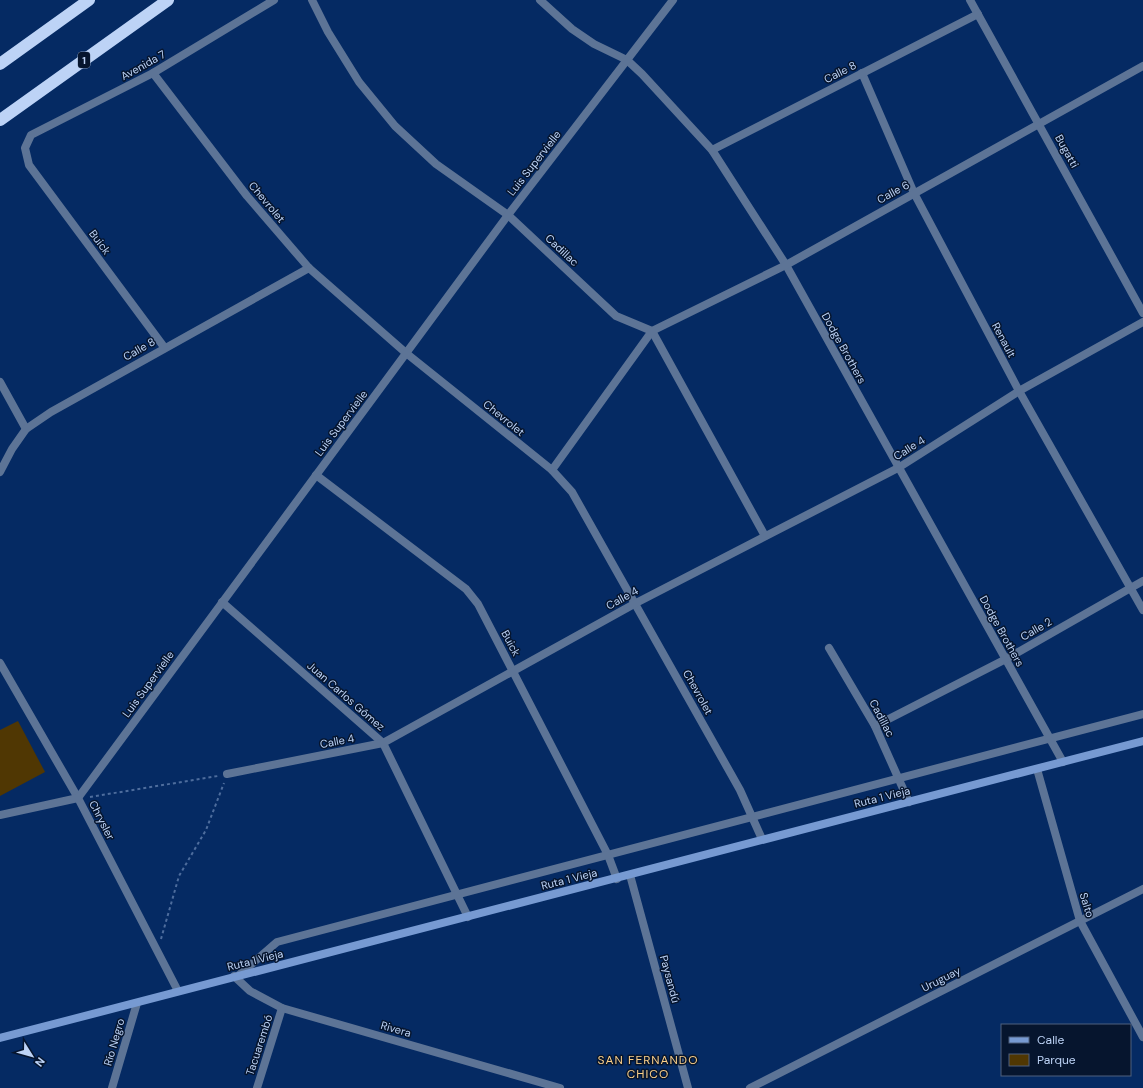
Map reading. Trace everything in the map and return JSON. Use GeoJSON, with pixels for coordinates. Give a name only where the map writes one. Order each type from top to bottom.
{"type":"FeatureCollection","features":[{"type":"Feature","properties":{"kind":"highway"},"geometry":{"type":"LineString","coordinates":[[0,64],[89,0]]}},
{"type":"Feature","properties":{"kind":"highway","name":"1"},"geometry":{"type":"LineString","coordinates":[[0,120],[168,0]]}},
{"type":"Feature","properties":{"kind":"street","name":"Avenida 7"},"geometry":{"type":"LineString","coordinates":[[24,148],[32,135],[153,73],[274,0]]}},
{"type":"Feature","properties":{"kind":"street","name":"Cadillac"},"geometry":{"type":"LineString","coordinates":[[312,0],[328,32],[359,82],[395,126],[436,164],[508,215],[616,316],[652,331]]}},
{"type":"Feature","properties":{"kind":"street","name":"Dodge Brothers"},"geometry":{"type":"LineString","coordinates":[[540,0],[572,29],[594,44],[627,60],[642,74],[712,150],[786,265],[1063,762]]}},
{"type":"Feature","properties":{"kind":"street","name":"Luis Supervielle"},"geometry":{"type":"LineString","coordinates":[[78,798],[508,215],[673,0]]}},
{"type":"Feature","properties":{"kind":"street","name":"Bugatti"},"geometry":{"type":"LineString","coordinates":[[970,0],[1143,313]]}},
{"type":"Feature","properties":{"kind":"street","name":"Calle 8"},"geometry":{"type":"LineString","coordinates":[[712,150],[978,14]]}},
{"type":"Feature","properties":{"kind":"street","name":"Calle 6"},"geometry":{"type":"LineString","coordinates":[[652,331],[786,265],[1143,66]]}},
{"type":"Feature","properties":{"kind":"street","name":"Chevrolet"},"geometry":{"type":"LineString","coordinates":[[153,73],[247,196],[309,268],[406,353],[552,470],[572,492],[636,603],[740,790],[762,839]]}},
{"type":"Feature","properties":{"kind":"street","name":"Renault"},"geometry":{"type":"LineString","coordinates":[[862,73],[914,193],[1019,392],[1132,588],[1143,610]]}},
{"type":"Feature","properties":{"kind":"street","name":"Buick"},"geometry":{"type":"LineString","coordinates":[[24,148],[29,165],[164,348]]}},
{"type":"Feature","properties":{"kind":"street","name":"Calle 8"},"geometry":{"type":"LineString","coordinates":[[0,472],[12,449],[26,429],[51,412],[309,268]]}},
{"type":"Feature","properties":{"kind":"street","name":"Calle 4"},"geometry":{"type":"LineString","coordinates":[[227,774],[383,743],[636,603],[898,468],[1019,392],[1143,322]]}},
{"type":"Feature","properties":{"kind":"street"},"geometry":{"type":"LineString","coordinates":[[552,470],[652,331],[765,536]]}},
{"type":"Feature","properties":{"kind":"street"},"geometry":{"type":"LineString","coordinates":[[0,382],[26,429]]}},
{"type":"Feature","properties":{"kind":"street","name":"Buick"},"geometry":{"type":"LineString","coordinates":[[316,475],[466,589],[478,604],[608,855],[617,878]]}},
{"type":"Feature","properties":{"kind":"street","name":"Calle 2"},"geometry":{"type":"LineString","coordinates":[[875,726],[1006,659],[1143,582]]}},
{"type":"Feature","properties":{"kind":"street","name":"Juan Carlos Gómez"},"geometry":{"type":"LineString","coordinates":[[222,602],[383,743],[468,916]]}},
{"type":"Feature","properties":{"kind":"street","name":"Cadillac"},"geometry":{"type":"LineString","coordinates":[[829,648],[875,726],[909,802]]}},
{"type":"Feature","properties":{"kind":"street","name":"Chrysler"},"geometry":{"type":"LineString","coordinates":[[0,663],[78,798],[178,991]]}},
{"type":"Feature","properties":{"kind":"street"},"geometry":{"type":"LineString","coordinates":[[237,976],[277,942],[1143,714]]}},
{"type":"Feature","properties":{"kind":"street","name":"Ruta 1 Vieja"},"geometry":{"type":"LineString","coordinates":[[0,1038],[1143,741]]}},
{"type":"Feature","properties":{"kind":"street","name":"Salto"},"geometry":{"type":"LineString","coordinates":[[1037,769],[1080,921],[1143,1037]]}},
{"type":"Feature","properties":{"kind":"street"},"geometry":{"type":"LineString","coordinates":[[0,815],[78,798]]}},
{"type":"Feature","properties":{"kind":"street","name":"Paysandú"},"geometry":{"type":"LineString","coordinates":[[630,875],[688,1088]]}},
{"type":"Feature","properties":{"kind":"street","name":"Uruguay"},"geometry":{"type":"LineString","coordinates":[[750,1088],[1143,889]]}},
{"type":"Feature","properties":{"kind":"street","name":"Rivera"},"geometry":{"type":"LineString","coordinates":[[237,976],[250,991],[282,1008],[560,1088]]}},
{"type":"Feature","properties":{"kind":"street","name":"Río Negro"},"geometry":{"type":"LineString","coordinates":[[112,1088],[137,1002]]}},
{"type":"Feature","properties":{"kind":"street","name":"Tacuarembó"},"geometry":{"type":"LineString","coordinates":[[256,1088],[282,1008]]}},
{"type":"Feature","properties":{"kind":"path"},"geometry":{"type":"LineString","coordinates":[[78,798],[227,774],[206,830],[179,876],[158,952]]}},
{"type":"Feature","properties":{"kind":"green space"},"geometry":{"type":"Polygon","coordinates":[[[18,721],[45,772],[0,796],[0,730],[18,721]]]}},
{"type":"Feature","properties":{"kind":"district","name":"SAN FERNANDO CHICO"},"geometry":{"type":"Point","coordinates":[648,1067]}}]}
